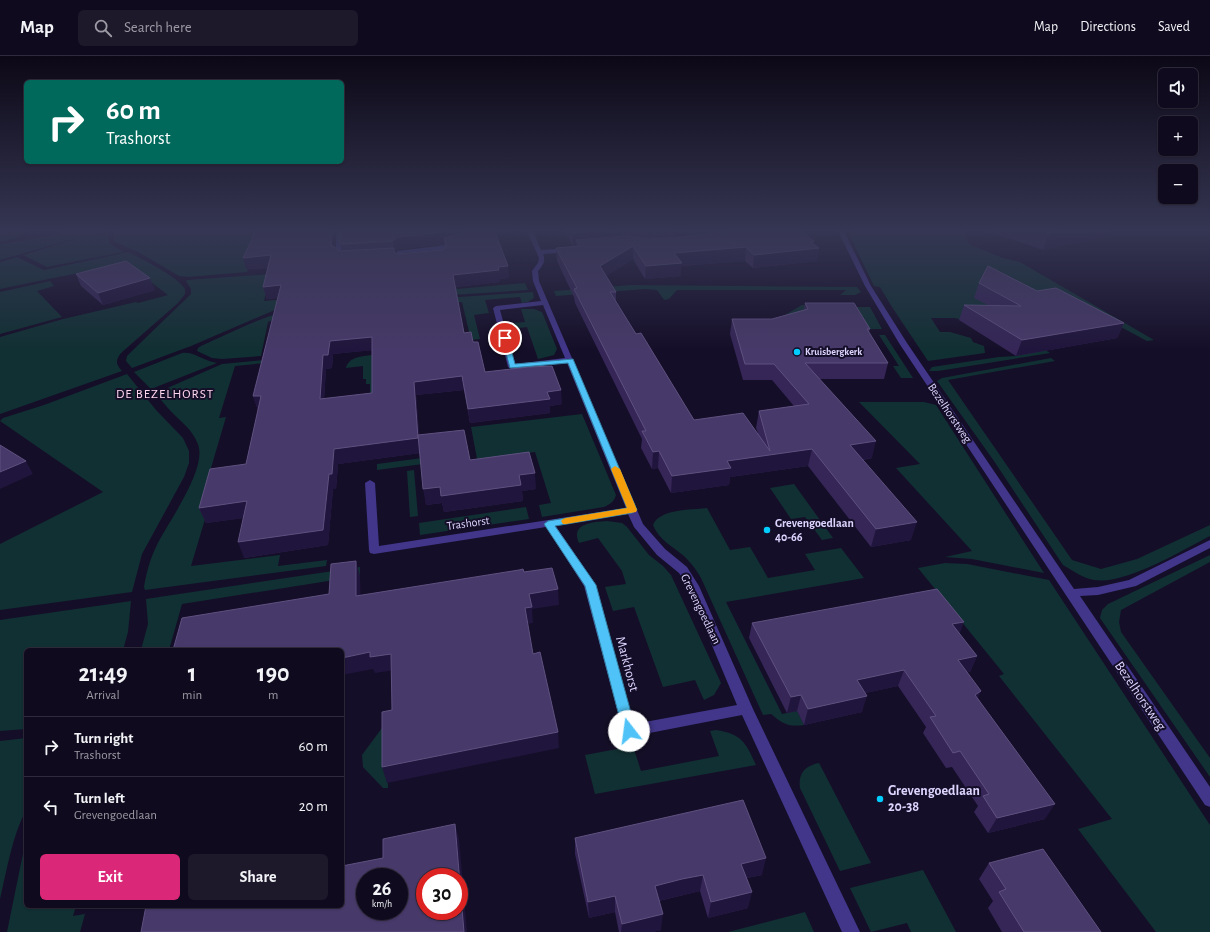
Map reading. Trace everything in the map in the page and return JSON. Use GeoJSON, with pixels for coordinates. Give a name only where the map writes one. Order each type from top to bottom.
{"type":"FeatureCollection","features":[{"type":"Feature","properties":{"kind":"street","name":"Grevengoedlaan"},"geometry":{"type":"LineString","coordinates":[[536,270],[534,276],[545,304],[570,360],[638,525],[647,537],[683,570],[692,586],[746,709],[851,932]]}},
{"type":"Feature","properties":{"kind":"street","name":"Bezelhorstweg"},"geometry":{"type":"LineString","coordinates":[[860,270],[884,313],[1210,800]]}},
{"type":"Feature","properties":{"kind":"street"},"geometry":{"type":"LineString","coordinates":[[545,304],[496,308],[512,367],[570,360]]}},
{"type":"Feature","properties":{"kind":"street","name":"Trashorst"},"geometry":{"type":"LineString","coordinates":[[370,483],[374,550],[632,510]]}},
{"type":"Feature","properties":{"kind":"street","name":"Markhorst"},"geometry":{"type":"LineString","coordinates":[[548,524],[590,585],[629,731],[746,709]]}},
{"type":"Feature","properties":{"kind":"street"},"geometry":{"type":"LineString","coordinates":[[1070,593],[1098,591],[1132,583],[1210,544]]}},
{"type":"Feature","properties":{"kind":"green space"},"geometry":{"type":"Polygon","coordinates":[[[0,270],[162,270],[181,284],[185,289],[185,294],[178,303],[121,353],[117,362],[122,371],[0,414],[0,337],[63,319],[168,295],[135,270],[83,272],[0,289],[0,270]]]}},
{"type":"Feature","properties":{"kind":"green space"},"geometry":{"type":"Polygon","coordinates":[[[169,270],[248,270],[247,272],[188,277],[179,276],[169,270]]]}},
{"type":"Feature","properties":{"kind":"green space"},"geometry":{"type":"Polygon","coordinates":[[[866,270],[1034,270],[1154,340],[1147,341],[1119,326],[1000,312],[989,314],[1050,353],[938,371],[929,371],[932,367],[999,357],[1016,356],[1027,341],[955,318],[931,318],[940,332],[950,332],[971,338],[973,342],[984,346],[985,353],[928,361],[880,287],[874,286],[866,270]]]}},
{"type":"Feature","properties":{"kind":"green space"},"geometry":{"type":"Polygon","coordinates":[[[271,274],[264,301],[343,294],[400,292],[456,287],[457,289],[525,283],[528,290],[298,305],[277,309],[191,346],[132,368],[126,361],[127,356],[191,294],[191,289],[186,281],[187,280],[271,274]]]}},
{"type":"Feature","properties":{"kind":"green space"},"geometry":{"type":"Polygon","coordinates":[[[50,281],[54,286],[37,291],[62,317],[0,334],[0,292],[50,281]]]}},
{"type":"Feature","properties":{"kind":"green space"},"geometry":{"type":"Polygon","coordinates":[[[631,285],[857,287],[861,292],[855,295],[840,295],[846,290],[677,290],[669,299],[664,300],[657,290],[645,289],[556,296],[554,291],[631,285]]]}},
{"type":"Feature","properties":{"kind":"green space"},"geometry":{"type":"Polygon","coordinates":[[[533,292],[534,298],[528,302],[522,303],[520,297],[485,300],[489,313],[474,315],[480,339],[471,340],[462,302],[282,316],[268,322],[261,356],[222,359],[212,358],[197,351],[201,346],[249,324],[274,314],[300,308],[533,292]]]}},
{"type":"Feature","properties":{"kind":"green space"},"geometry":{"type":"Polygon","coordinates":[[[802,305],[855,305],[856,307],[870,307],[882,329],[859,329],[788,322],[785,315],[802,305]]]}},
{"type":"Feature","properties":{"kind":"green space"},"geometry":{"type":"Polygon","coordinates":[[[521,309],[534,309],[542,312],[557,349],[554,355],[538,359],[527,327],[513,329],[512,323],[525,322],[521,309]]]}},
{"type":"Feature","properties":{"kind":"green space"},"geometry":{"type":"Polygon","coordinates":[[[879,335],[885,335],[913,378],[901,378],[893,366],[899,366],[879,335]]]}},
{"type":"Feature","properties":{"kind":"green space"},"geometry":{"type":"Polygon","coordinates":[[[182,353],[190,353],[217,363],[151,389],[134,372],[182,353]]]}},
{"type":"Feature","properties":{"kind":"green space"},"geometry":{"type":"Polygon","coordinates":[[[374,355],[375,393],[370,394],[370,384],[366,384],[366,379],[363,379],[363,366],[346,368],[350,361],[354,359],[362,356],[374,355]]]}},
{"type":"Feature","properties":{"kind":"green space"},"geometry":{"type":"Polygon","coordinates":[[[306,356],[305,359],[235,366],[219,418],[226,417],[206,485],[206,516],[191,566],[280,555],[278,566],[327,560],[326,566],[145,590],[144,587],[148,567],[152,556],[193,480],[198,466],[199,453],[197,442],[188,427],[171,411],[156,393],[222,364],[306,356]]]}},
{"type":"Feature","properties":{"kind":"green space"},"geometry":{"type":"Polygon","coordinates":[[[1051,358],[1055,361],[948,380],[1072,560],[1101,569],[1137,559],[1210,525],[1210,536],[1153,566],[1121,577],[1107,580],[1090,579],[1063,565],[994,461],[937,381],[942,378],[1051,358]]]}},
{"type":"Feature","properties":{"kind":"green space"},"geometry":{"type":"Polygon","coordinates":[[[127,374],[156,410],[183,438],[189,451],[189,463],[184,477],[142,554],[132,592],[0,610],[0,544],[103,492],[0,421],[3,418],[44,405],[127,374]]]}},
{"type":"Feature","properties":{"kind":"green space"},"geometry":{"type":"Polygon","coordinates":[[[859,402],[924,402],[936,405],[1044,573],[972,559],[945,557],[972,551],[896,468],[920,464],[859,402]]]}},
{"type":"Feature","properties":{"kind":"green space"},"geometry":{"type":"Polygon","coordinates":[[[582,414],[616,495],[612,502],[604,507],[542,517],[539,505],[551,503],[535,452],[477,459],[471,427],[582,414]]]}},
{"type":"Feature","properties":{"kind":"green space"},"geometry":{"type":"Polygon","coordinates":[[[468,452],[469,458],[377,470],[377,464],[468,452]]]}},
{"type":"Feature","properties":{"kind":"green space"},"geometry":{"type":"Polygon","coordinates":[[[414,470],[418,516],[410,517],[407,471],[414,470]]]}},
{"type":"Feature","properties":{"kind":"green space"},"geometry":{"type":"Polygon","coordinates":[[[794,484],[833,538],[822,540],[805,517],[791,519],[770,488],[794,484]]]}},
{"type":"Feature","properties":{"kind":"green space"},"geometry":{"type":"Polygon","coordinates":[[[526,507],[529,519],[420,535],[419,523],[526,507]]]}},
{"type":"Feature","properties":{"kind":"green space"},"geometry":{"type":"Polygon","coordinates":[[[707,508],[730,550],[750,547],[768,578],[815,570],[805,554],[841,548],[864,578],[726,602],[782,714],[797,711],[804,725],[794,726],[782,722],[771,714],[763,715],[701,578],[684,556],[662,539],[653,525],[656,520],[669,513],[707,508]]]}},
{"type":"Feature","properties":{"kind":"green space"},"geometry":{"type":"Polygon","coordinates":[[[607,521],[622,523],[627,527],[649,555],[663,566],[671,575],[721,683],[714,695],[704,700],[695,680],[663,687],[634,607],[613,611],[605,587],[626,584],[622,571],[598,538],[579,543],[577,536],[578,531],[584,525],[607,521]]]}},
{"type":"Feature","properties":{"kind":"green space"},"geometry":{"type":"Polygon","coordinates":[[[1210,555],[1210,562],[1121,610],[1119,622],[1121,632],[1210,758],[1210,777],[1100,618],[1102,610],[1108,604],[1210,555]]]}},
{"type":"Feature","properties":{"kind":"green space"},"geometry":{"type":"Polygon","coordinates":[[[945,563],[967,564],[1049,580],[1210,825],[1210,932],[1156,932],[1078,829],[1112,819],[999,676],[1004,674],[918,568],[945,563]]]}},
{"type":"Feature","properties":{"kind":"green space"},"geometry":{"type":"Polygon","coordinates":[[[360,567],[360,576],[182,604],[170,648],[142,648],[148,624],[146,599],[360,567]]]}},
{"type":"Feature","properties":{"kind":"green space"},"geometry":{"type":"Polygon","coordinates":[[[131,601],[128,632],[124,648],[24,648],[24,729],[0,731],[0,620],[131,601]]]}},
{"type":"Feature","properties":{"kind":"green space"},"geometry":{"type":"Polygon","coordinates":[[[382,728],[387,728],[388,788],[383,788],[363,767],[362,755],[382,728]]]}},
{"type":"Feature","properties":{"kind":"green space"},"geometry":{"type":"Polygon","coordinates":[[[716,730],[732,734],[742,741],[746,745],[756,765],[595,794],[585,755],[633,746],[641,771],[719,756],[710,731],[716,730]]]}},
{"type":"Feature","properties":{"kind":"green space"},"geometry":{"type":"Polygon","coordinates":[[[24,738],[24,814],[13,842],[0,899],[0,741],[24,738]]]}},
{"type":"Feature","properties":{"kind":"green space"},"geometry":{"type":"Polygon","coordinates":[[[819,763],[871,863],[840,871],[800,788],[801,774],[806,768],[819,763]]]}},
{"type":"Feature","properties":{"kind":"green space"},"geometry":{"type":"Polygon","coordinates":[[[24,849],[24,908],[75,908],[73,916],[85,914],[80,932],[7,932],[24,849]]]}},
{"type":"Feature","properties":{"kind":"green space"},"geometry":{"type":"Polygon","coordinates":[[[923,870],[956,932],[911,932],[907,923],[871,932],[850,888],[923,870]]]}},
{"type":"Feature","properties":{"kind":"green space"},"geometry":{"type":"Polygon","coordinates":[[[805,912],[814,932],[728,932],[805,912]]]}},
{"type":"Feature","properties":{"kind":"building"},"geometry":{"type":"Polygon","coordinates":[[[92,270],[139,270],[150,278],[98,293],[76,274],[92,270]]]}},
{"type":"Feature","properties":{"kind":"building"},"geometry":{"type":"Polygon","coordinates":[[[267,270],[499,270],[453,275],[464,333],[471,332],[473,342],[478,342],[485,372],[552,366],[561,390],[547,392],[550,399],[468,409],[462,376],[414,382],[418,438],[334,449],[332,474],[329,474],[323,530],[238,542],[247,501],[199,508],[210,469],[246,464],[261,396],[253,396],[281,285],[263,287],[267,270]],[[372,337],[330,341],[328,355],[323,355],[320,399],[372,393],[372,337]]]}},
{"type":"Feature","properties":{"kind":"building"},"geometry":{"type":"Polygon","coordinates":[[[567,270],[602,270],[616,292],[610,292],[636,334],[641,333],[694,420],[743,413],[770,451],[759,411],[809,404],[774,364],[745,364],[732,319],[772,319],[808,309],[805,303],[854,303],[870,329],[867,329],[888,363],[805,363],[876,441],[850,445],[917,522],[876,529],[812,449],[727,461],[731,468],[672,476],[659,451],[653,452],[642,431],[646,431],[574,289],[577,288],[567,270]]]}},
{"type":"Feature","properties":{"kind":"building"},"geometry":{"type":"Polygon","coordinates":[[[986,270],[996,270],[1037,291],[1056,288],[1124,323],[1022,340],[964,305],[1021,306],[979,283],[986,270]]]}},
{"type":"Feature","properties":{"kind":"building"},"geometry":{"type":"Polygon","coordinates":[[[464,430],[470,460],[529,452],[535,473],[519,475],[521,485],[441,496],[440,487],[423,489],[418,435],[464,430]]]}},
{"type":"Feature","properties":{"kind":"building"},"geometry":{"type":"Polygon","coordinates":[[[0,445],[26,461],[0,472],[0,445]]]}},
{"type":"Feature","properties":{"kind":"building"},"geometry":{"type":"Polygon","coordinates":[[[356,561],[356,596],[523,569],[524,572],[552,568],[558,589],[529,594],[532,607],[525,608],[533,654],[540,652],[558,732],[382,767],[382,712],[392,710],[391,654],[370,657],[370,652],[344,658],[344,648],[174,648],[182,618],[329,594],[331,564],[356,561]]]}},
{"type":"Feature","properties":{"kind":"building"},"geometry":{"type":"Polygon","coordinates":[[[937,589],[964,622],[952,624],[977,656],[958,660],[981,691],[975,695],[1055,804],[997,818],[983,796],[989,794],[960,751],[953,753],[930,717],[936,716],[904,670],[857,680],[867,696],[808,709],[801,695],[791,697],[752,623],[937,589]]]}},
{"type":"Feature","properties":{"kind":"building"},"geometry":{"type":"Polygon","coordinates":[[[743,800],[766,858],[741,864],[752,892],[711,902],[703,875],[682,879],[655,886],[663,914],[622,924],[615,896],[588,902],[575,838],[743,800]]]}},
{"type":"Feature","properties":{"kind":"building"},"geometry":{"type":"Polygon","coordinates":[[[455,824],[459,868],[416,868],[416,920],[463,920],[464,932],[141,932],[146,908],[344,908],[344,866],[383,858],[383,839],[455,824]]]}},
{"type":"Feature","properties":{"kind":"building"},"geometry":{"type":"Polygon","coordinates":[[[1043,849],[1101,932],[1024,932],[999,892],[1006,889],[989,863],[1043,849]]]}},
{"type":"Feature","properties":{"kind":"slow traffic"},"geometry":{"type":"LineString","coordinates":[[566,521],[632,510],[615,469]]}},
{"type":"Feature","properties":{"kind":"place","name":"Kruisbergkerk"},"geometry":{"type":"Point","coordinates":[797,352]}},
{"type":"Feature","properties":{"kind":"place","name":"Grevengoedlaan 40-66"},"geometry":{"type":"Point","coordinates":[767,530]}},
{"type":"Feature","properties":{"kind":"place","name":"Grevengoedlaan 20-38"},"geometry":{"type":"Point","coordinates":[880,799]}},
{"type":"Feature","properties":{"kind":"district","name":"DE BEZELHORST"},"geometry":{"type":"Point","coordinates":[165,394]}},
{"type":"Feature","properties":{"kind":"route"},"geometry":{"type":"LineString","coordinates":[[505,338],[512,367],[570,360],[632,510],[548,524],[590,585],[629,731]]}}]}
